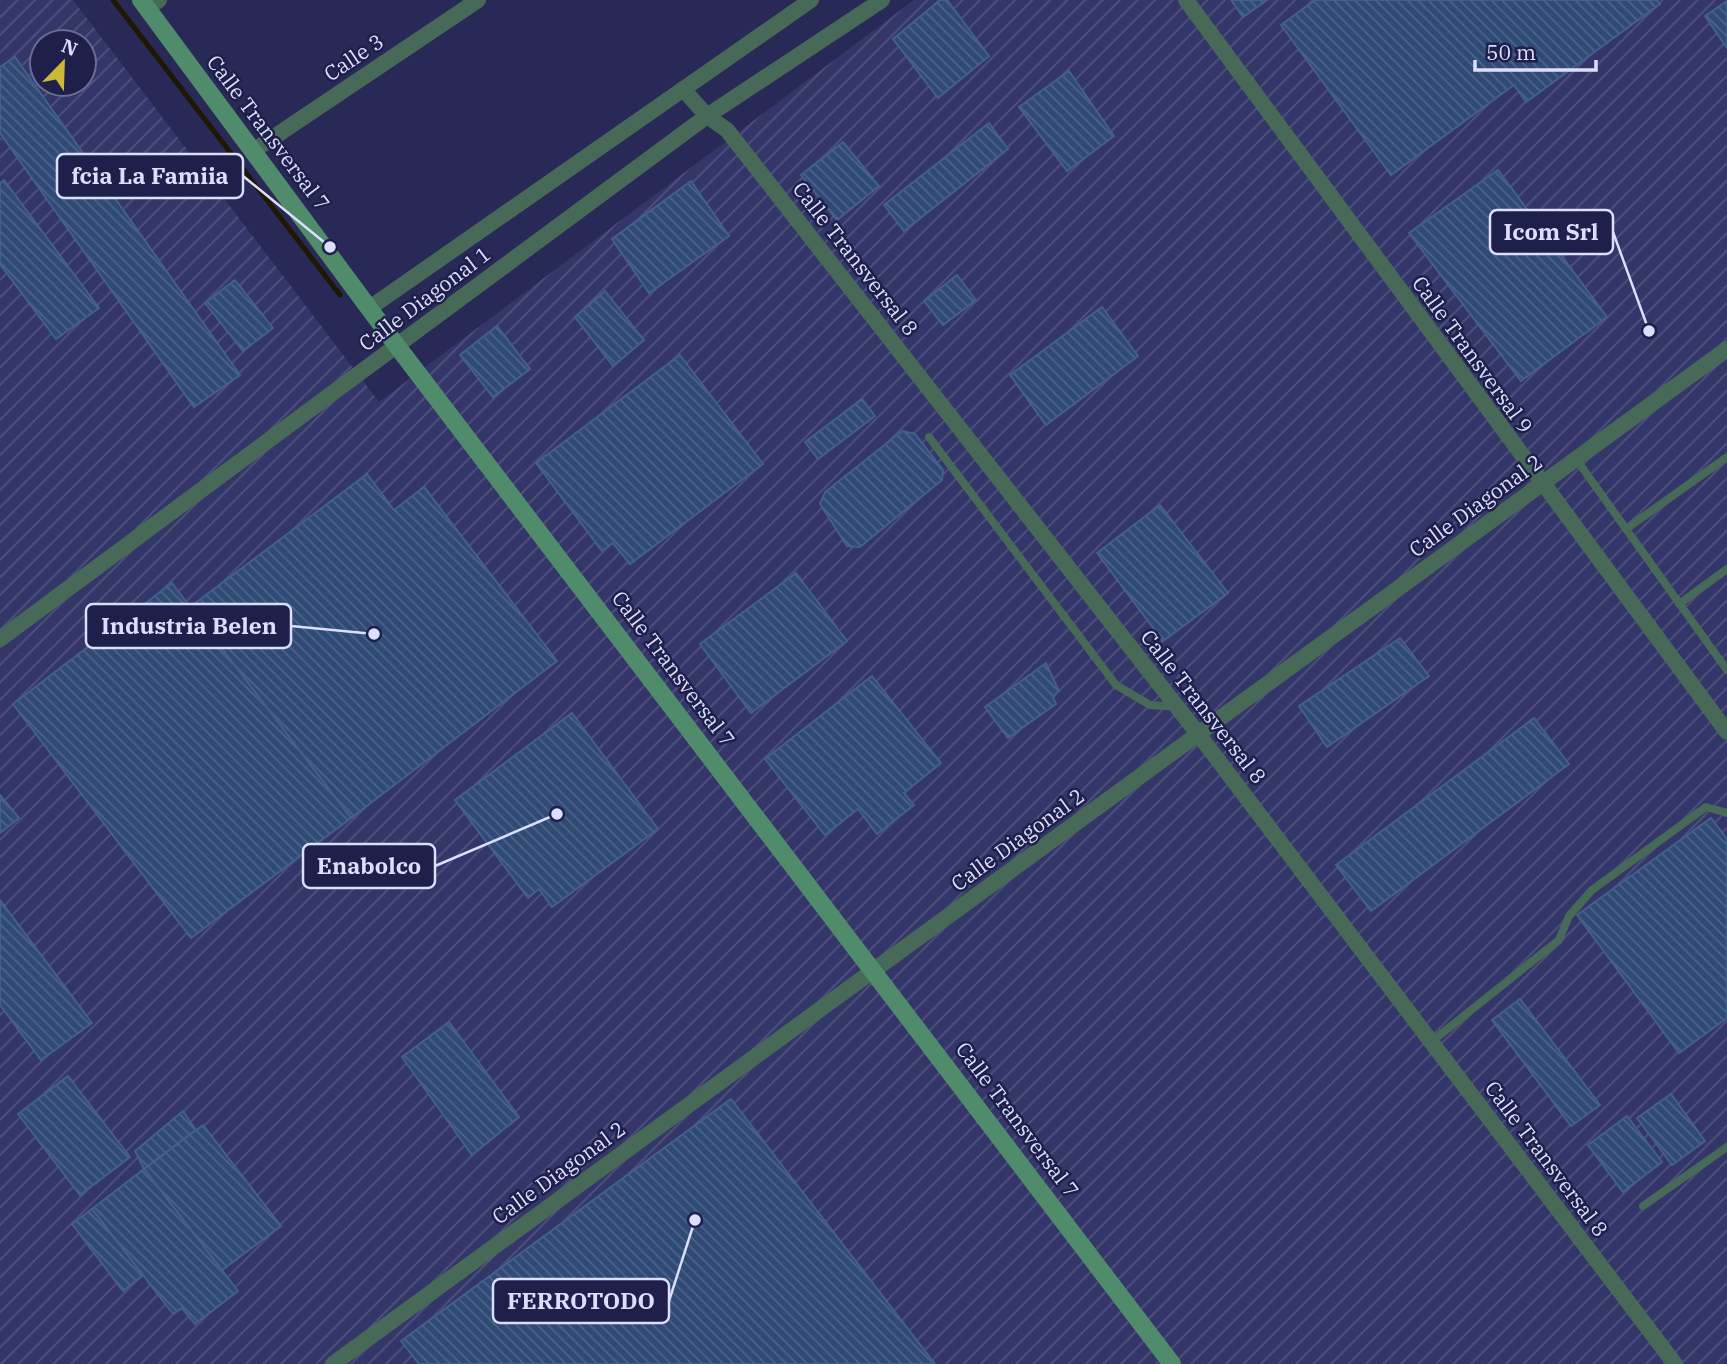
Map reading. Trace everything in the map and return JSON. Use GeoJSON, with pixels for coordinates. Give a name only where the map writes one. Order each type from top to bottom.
{"type":"FeatureCollection","features":[{"type":"Feature","properties":{"kind":"street","name":"Calle 3"},"geometry":{"type":"LineString","coordinates":[[253,151],[478,0]]}},
{"type":"Feature","properties":{"kind":"street","name":"Calle Diagonal 1"},"geometry":{"type":"LineString","coordinates":[[370,307],[811,0]]}},
{"type":"Feature","properties":{"kind":"street","name":"Calle Diagonal 1"},"geometry":{"type":"LineString","coordinates":[[0,639],[707,116],[882,0]]}},
{"type":"Feature","properties":{"kind":"street","name":"Calle Transversal 9"},"geometry":{"type":"LineString","coordinates":[[1186,0],[1541,484],[1727,732]]}},
{"type":"Feature","properties":{"kind":"street","name":"Calle Transversal 7"},"geometry":{"type":"LineString","coordinates":[[149,3],[253,151],[397,346],[875,970],[1172,1364]]}},
{"type":"Feature","properties":{"kind":"street","name":"Calle Transversal 8"},"geometry":{"type":"LineString","coordinates":[[683,89],[707,116],[727,130],[1199,735],[1675,1364]]}},
{"type":"Feature","properties":{"kind":"street","name":"Calle Diagonal 2"},"geometry":{"type":"LineString","coordinates":[[333,1364],[1727,349]]}},
{"type":"Feature","properties":{"kind":"lane"},"geometry":{"type":"LineString","coordinates":[[929,437],[1116,685],[1150,705],[1177,707]]}},
{"type":"Feature","properties":{"kind":"lane"},"geometry":{"type":"LineString","coordinates":[[1626,528],[1727,457]]}},
{"type":"Feature","properties":{"kind":"lane"},"geometry":{"type":"LineString","coordinates":[[1576,459],[1727,670]]}},
{"type":"Feature","properties":{"kind":"lane"},"geometry":{"type":"LineString","coordinates":[[1679,604],[1727,569]]}},
{"type":"Feature","properties":{"kind":"lane"},"geometry":{"type":"LineString","coordinates":[[1431,1042],[1559,940],[1569,916],[1592,890],[1706,807],[1727,813]]}},
{"type":"Feature","properties":{"kind":"lane"},"geometry":{"type":"LineString","coordinates":[[1643,1206],[1727,1147]]}},
{"type":"Feature","properties":{"kind":"shaded area"},"geometry":{"type":"Polygon","coordinates":[[[0,0],[73,0],[94,28],[28,28],[28,98],[98,98],[98,33],[379,402],[914,0],[1727,0],[1727,1364],[0,1364],[0,0]]]}},
{"type":"Feature","properties":{"kind":"building"},"geometry":{"type":"Polygon","coordinates":[[[940,0],[947,0],[989,56],[938,98],[893,39],[940,0]]]}},
{"type":"Feature","properties":{"kind":"building"},"geometry":{"type":"Polygon","coordinates":[[[1231,0],[1267,0],[1243,17],[1231,0]]]}},
{"type":"Feature","properties":{"kind":"building"},"geometry":{"type":"Polygon","coordinates":[[[1315,0],[1657,0],[1660,4],[1526,102],[1514,85],[1391,175],[1281,25],[1315,0]]]}},
{"type":"Feature","properties":{"kind":"building"},"geometry":{"type":"Polygon","coordinates":[[[1727,1],[1727,48],[1705,16],[1727,1]]]}},
{"type":"Feature","properties":{"kind":"building"},"geometry":{"type":"Polygon","coordinates":[[[15,57],[28,75],[28,98],[44,98],[240,375],[194,407],[0,133],[0,67],[15,57]]]}},
{"type":"Feature","properties":{"kind":"building"},"geometry":{"type":"Polygon","coordinates":[[[1069,71],[1114,136],[1067,171],[1019,107],[1069,71]]]}},
{"type":"Feature","properties":{"kind":"building"},"geometry":{"type":"Polygon","coordinates":[[[989,123],[1008,149],[904,231],[884,205],[989,123]]]}},
{"type":"Feature","properties":{"kind":"building"},"geometry":{"type":"Polygon","coordinates":[[[843,142],[879,186],[837,220],[801,175],[843,142]]]}},
{"type":"Feature","properties":{"kind":"building"},"geometry":{"type":"Polygon","coordinates":[[[1498,170],[1607,317],[1521,381],[1409,233],[1498,170]]]}},
{"type":"Feature","properties":{"kind":"building"},"geometry":{"type":"Polygon","coordinates":[[[4,180],[99,308],[56,339],[0,264],[0,183],[4,180]]]}},
{"type":"Feature","properties":{"kind":"building"},"geometry":{"type":"Polygon","coordinates":[[[691,181],[729,236],[649,293],[612,239],[691,181]]]}},
{"type":"Feature","properties":{"kind":"building"},"geometry":{"type":"Polygon","coordinates":[[[957,275],[976,300],[943,325],[924,301],[957,275]]]}},
{"type":"Feature","properties":{"kind":"building"},"geometry":{"type":"Polygon","coordinates":[[[235,280],[273,328],[243,351],[205,303],[235,280]]]}},
{"type":"Feature","properties":{"kind":"building"},"geometry":{"type":"Polygon","coordinates":[[[605,291],[644,340],[613,366],[575,317],[605,291]]]}},
{"type":"Feature","properties":{"kind":"building"},"geometry":{"type":"Polygon","coordinates":[[[1102,307],[1138,356],[1046,425],[1010,375],[1102,307]]]}},
{"type":"Feature","properties":{"kind":"building"},"geometry":{"type":"Polygon","coordinates":[[[497,326],[530,369],[493,397],[460,355],[497,326]]]}},
{"type":"Feature","properties":{"kind":"building"},"geometry":{"type":"Polygon","coordinates":[[[680,355],[763,464],[630,564],[613,543],[602,551],[536,463],[680,355]]]}},
{"type":"Feature","properties":{"kind":"building"},"geometry":{"type":"Polygon","coordinates":[[[862,399],[875,416],[818,459],[805,442],[862,399]]]}},
{"type":"Feature","properties":{"kind":"building"},"geometry":{"type":"Polygon","coordinates":[[[902,431],[915,434],[943,470],[942,480],[860,547],[847,546],[820,504],[825,492],[902,431]]]}},
{"type":"Feature","properties":{"kind":"building"},"geometry":{"type":"Polygon","coordinates":[[[367,474],[394,510],[424,487],[557,661],[351,818],[190,607],[367,474]]]}},
{"type":"Feature","properties":{"kind":"building"},"geometry":{"type":"Polygon","coordinates":[[[1160,505],[1228,593],[1163,641],[1097,553],[1160,505]]]}},
{"type":"Feature","properties":{"kind":"building"},"geometry":{"type":"Polygon","coordinates":[[[796,573],[847,641],[751,713],[700,644],[796,573]]]}},
{"type":"Feature","properties":{"kind":"building"},"geometry":{"type":"Polygon","coordinates":[[[172,583],[351,818],[191,938],[13,704],[172,583]]]}},
{"type":"Feature","properties":{"kind":"building"},"geometry":{"type":"Polygon","coordinates":[[[1400,638],[1429,676],[1327,747],[1299,706],[1400,638]]]}},
{"type":"Feature","properties":{"kind":"building"},"geometry":{"type":"Polygon","coordinates":[[[1046,663],[1059,691],[1053,697],[1056,704],[1008,738],[985,707],[1046,663]]]}},
{"type":"Feature","properties":{"kind":"building"},"geometry":{"type":"Polygon","coordinates":[[[872,676],[941,763],[904,793],[914,805],[877,834],[858,809],[825,835],[765,759],[872,676]]]}},
{"type":"Feature","properties":{"kind":"building"},"geometry":{"type":"Polygon","coordinates":[[[572,713],[658,829],[552,907],[539,889],[528,898],[455,800],[572,713]]]}},
{"type":"Feature","properties":{"kind":"building"},"geometry":{"type":"Polygon","coordinates":[[[1534,718],[1569,764],[1371,911],[1336,865],[1534,718]]]}},
{"type":"Feature","properties":{"kind":"building"},"geometry":{"type":"Polygon","coordinates":[[[0,795],[19,818],[0,833],[0,795]]]}},
{"type":"Feature","properties":{"kind":"building"},"geometry":{"type":"Polygon","coordinates":[[[1711,818],[1727,839],[1727,1018],[1679,1053],[1577,915],[1711,818]]]}},
{"type":"Feature","properties":{"kind":"building"},"geometry":{"type":"Polygon","coordinates":[[[0,900],[92,1023],[41,1060],[0,1005],[0,900]]]}},
{"type":"Feature","properties":{"kind":"building"},"geometry":{"type":"Polygon","coordinates":[[[1520,999],[1600,1105],[1571,1126],[1492,1020],[1520,999]]]}},
{"type":"Feature","properties":{"kind":"building"},"geometry":{"type":"Polygon","coordinates":[[[449,1022],[519,1117],[472,1155],[402,1057],[449,1022]]]}},
{"type":"Feature","properties":{"kind":"building"},"geometry":{"type":"Polygon","coordinates":[[[68,1076],[130,1157],[80,1195],[18,1114],[68,1076]]]}},
{"type":"Feature","properties":{"kind":"building"},"geometry":{"type":"Polygon","coordinates":[[[1671,1094],[1705,1141],[1672,1165],[1637,1118],[1671,1094]]]}},
{"type":"Feature","properties":{"kind":"building"},"geometry":{"type":"Polygon","coordinates":[[[731,1099],[935,1364],[419,1364],[401,1341],[731,1099]]]}},
{"type":"Feature","properties":{"kind":"building"},"geometry":{"type":"Polygon","coordinates":[[[183,1111],[196,1130],[144,1169],[135,1151],[183,1111]]]}},
{"type":"Feature","properties":{"kind":"building"},"geometry":{"type":"Polygon","coordinates":[[[1627,1116],[1662,1162],[1623,1192],[1588,1145],[1627,1116]]]}},
{"type":"Feature","properties":{"kind":"building"},"geometry":{"type":"Polygon","coordinates":[[[203,1125],[281,1226],[222,1270],[144,1169],[203,1125]]]}},
{"type":"Feature","properties":{"kind":"building"},"geometry":{"type":"Polygon","coordinates":[[[144,1169],[238,1291],[195,1324],[182,1308],[173,1314],[92,1209],[144,1169]]]}},
{"type":"Feature","properties":{"kind":"building"},"geometry":{"type":"Polygon","coordinates":[[[92,1209],[143,1275],[123,1291],[72,1224],[92,1209]]]}},
{"type":"Feature","properties":{"kind":"waterway"},"geometry":{"type":"LineString","coordinates":[[113,0],[340,295]]}},
{"type":"Feature","properties":{"kind":"place","name":"fcia La Famiia"},"geometry":{"type":"Point","coordinates":[330,247]}},
{"type":"Feature","properties":{"kind":"place","name":"Icom Srl"},"geometry":{"type":"Point","coordinates":[1649,331]}},
{"type":"Feature","properties":{"kind":"place","name":"Industria Belen"},"geometry":{"type":"Point","coordinates":[374,634]}},
{"type":"Feature","properties":{"kind":"place","name":"Enabolco"},"geometry":{"type":"Point","coordinates":[557,814]}},
{"type":"Feature","properties":{"kind":"place","name":"FERROTODO"},"geometry":{"type":"Point","coordinates":[695,1220]}}]}
